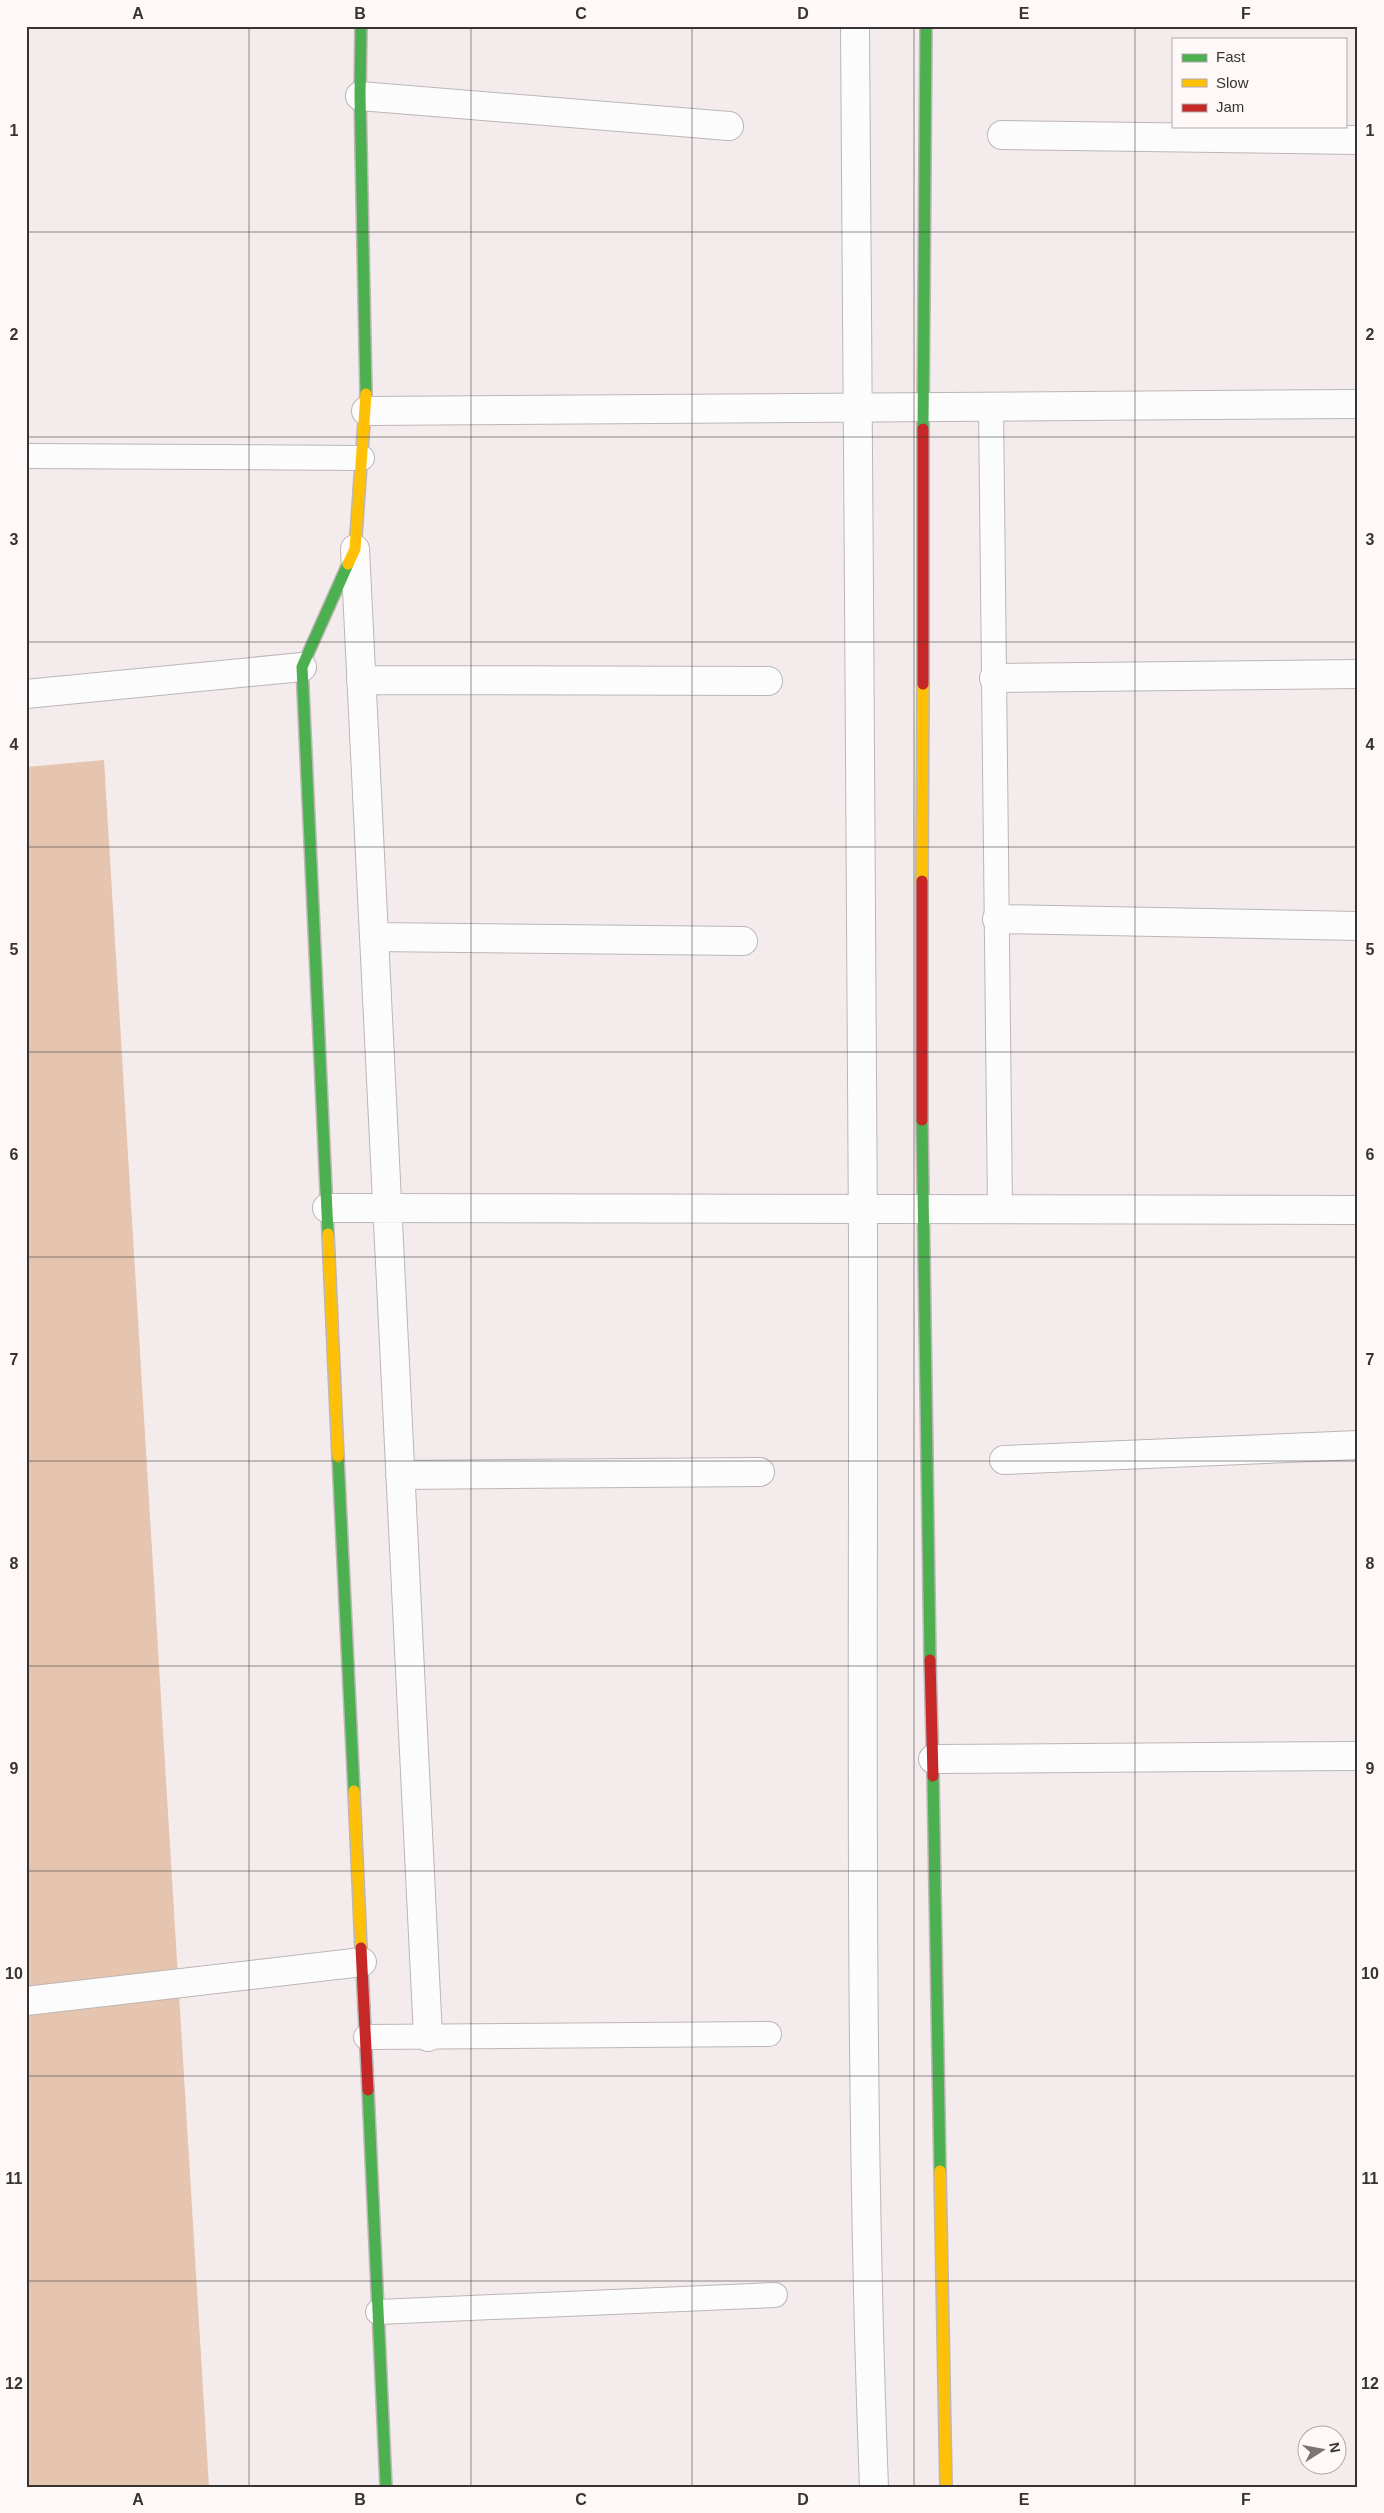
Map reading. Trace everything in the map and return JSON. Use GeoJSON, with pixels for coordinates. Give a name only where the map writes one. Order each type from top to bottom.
{"type":"FeatureCollection","features":[{"type":"Feature","properties":{"kind":"street"},"geometry":{"type":"LineString","coordinates":[[361,26],[360,96],[366,411],[354,549],[428,2036]]}},
{"type":"Feature","properties":{"kind":"street"},"geometry":{"type":"LineString","coordinates":[[855,26],[856,408],[863,1210],[864,1988],[870,2386],[874,2487]]}},
{"type":"Feature","properties":{"kind":"street"},"geometry":{"type":"LineString","coordinates":[[926,26],[923,407],[922,1210],[946,2487]]}},
{"type":"Feature","properties":{"kind":"street"},"geometry":{"type":"LineString","coordinates":[[360,96],[729,126]]}},
{"type":"Feature","properties":{"kind":"street"},"geometry":{"type":"LineString","coordinates":[[1002,135],[1358,140]]}},
{"type":"Feature","properties":{"kind":"street"},"geometry":{"type":"LineString","coordinates":[[366,411],[1358,404]]}},
{"type":"Feature","properties":{"kind":"street"},"geometry":{"type":"LineString","coordinates":[[354,549],[302,667],[386,2487]]}},
{"type":"Feature","properties":{"kind":"street"},"geometry":{"type":"LineString","coordinates":[[26,694],[302,667]]}},
{"type":"Feature","properties":{"kind":"street"},"geometry":{"type":"LineString","coordinates":[[994,678],[1358,674]]}},
{"type":"Feature","properties":{"kind":"street"},"geometry":{"type":"LineString","coordinates":[[361,680],[768,680]]}},
{"type":"Feature","properties":{"kind":"street"},"geometry":{"type":"LineString","coordinates":[[997,919],[1358,926]]}},
{"type":"Feature","properties":{"kind":"street"},"geometry":{"type":"LineString","coordinates":[[374,937],[742,941]]}},
{"type":"Feature","properties":{"kind":"street"},"geometry":{"type":"LineString","coordinates":[[327,1208],[1358,1210]]}},
{"type":"Feature","properties":{"kind":"street"},"geometry":{"type":"LineString","coordinates":[[1004,1460],[1358,1445]]}},
{"type":"Feature","properties":{"kind":"street"},"geometry":{"type":"LineString","coordinates":[[400,1475],[760,1472]]}},
{"type":"Feature","properties":{"kind":"street"},"geometry":{"type":"LineString","coordinates":[[933,1759],[1358,1756]]}},
{"type":"Feature","properties":{"kind":"street"},"geometry":{"type":"LineString","coordinates":[[26,2001],[362,1962]]}},
{"type":"Feature","properties":{"kind":"lane"},"geometry":{"type":"LineString","coordinates":[[991,407],[1000,1209]]}},
{"type":"Feature","properties":{"kind":"lane"},"geometry":{"type":"LineString","coordinates":[[26,456],[362,458]]}},
{"type":"Feature","properties":{"kind":"lane"},"geometry":{"type":"LineString","coordinates":[[366,2037],[769,2034]]}},
{"type":"Feature","properties":{"kind":"lane"},"geometry":{"type":"LineString","coordinates":[[378,2312],[775,2295]]}},
{"type":"Feature","properties":{"kind":"shaded area"},"geometry":{"type":"Polygon","coordinates":[[[104,760],[209,2487],[26,2487],[26,767],[104,760]]]}},
{"type":"Feature","properties":{"kind":"traffic: fast"},"geometry":{"type":"LineString","coordinates":[[361,26],[360,96],[366,394]]}},
{"type":"Feature","properties":{"kind":"traffic: fast"},"geometry":{"type":"LineString","coordinates":[[923,429],[926,26]]}},
{"type":"Feature","properties":{"kind":"traffic: fast"},"geometry":{"type":"LineString","coordinates":[[328,1234],[302,667],[348,564]]}},
{"type":"Feature","properties":{"kind":"traffic: fast"},"geometry":{"type":"LineString","coordinates":[[922,1120],[930,1660]]}},
{"type":"Feature","properties":{"kind":"traffic: fast"},"geometry":{"type":"LineString","coordinates":[[338,1457],[354,1791]]}},
{"type":"Feature","properties":{"kind":"traffic: fast"},"geometry":{"type":"LineString","coordinates":[[933,1776],[940,2171]]}},
{"type":"Feature","properties":{"kind":"traffic: fast"},"geometry":{"type":"LineString","coordinates":[[368,2090],[386,2487]]}},
{"type":"Feature","properties":{"kind":"traffic: slow"},"geometry":{"type":"LineString","coordinates":[[348,564],[355,549],[366,394]]}},
{"type":"Feature","properties":{"kind":"traffic: slow"},"geometry":{"type":"LineString","coordinates":[[922,881],[923,684]]}},
{"type":"Feature","properties":{"kind":"traffic: slow"},"geometry":{"type":"LineString","coordinates":[[328,1234],[338,1457]]}},
{"type":"Feature","properties":{"kind":"traffic: slow"},"geometry":{"type":"LineString","coordinates":[[354,1791],[361,1948]]}},
{"type":"Feature","properties":{"kind":"traffic: slow"},"geometry":{"type":"LineString","coordinates":[[940,2171],[946,2487]]}},
{"type":"Feature","properties":{"kind":"traffic: jam"},"geometry":{"type":"LineString","coordinates":[[923,429],[923,684]]}},
{"type":"Feature","properties":{"kind":"traffic: jam"},"geometry":{"type":"LineString","coordinates":[[922,881],[922,1120]]}},
{"type":"Feature","properties":{"kind":"traffic: jam"},"geometry":{"type":"LineString","coordinates":[[930,1660],[933,1776]]}},
{"type":"Feature","properties":{"kind":"traffic: jam"},"geometry":{"type":"LineString","coordinates":[[361,1948],[368,2090]]}}]}
